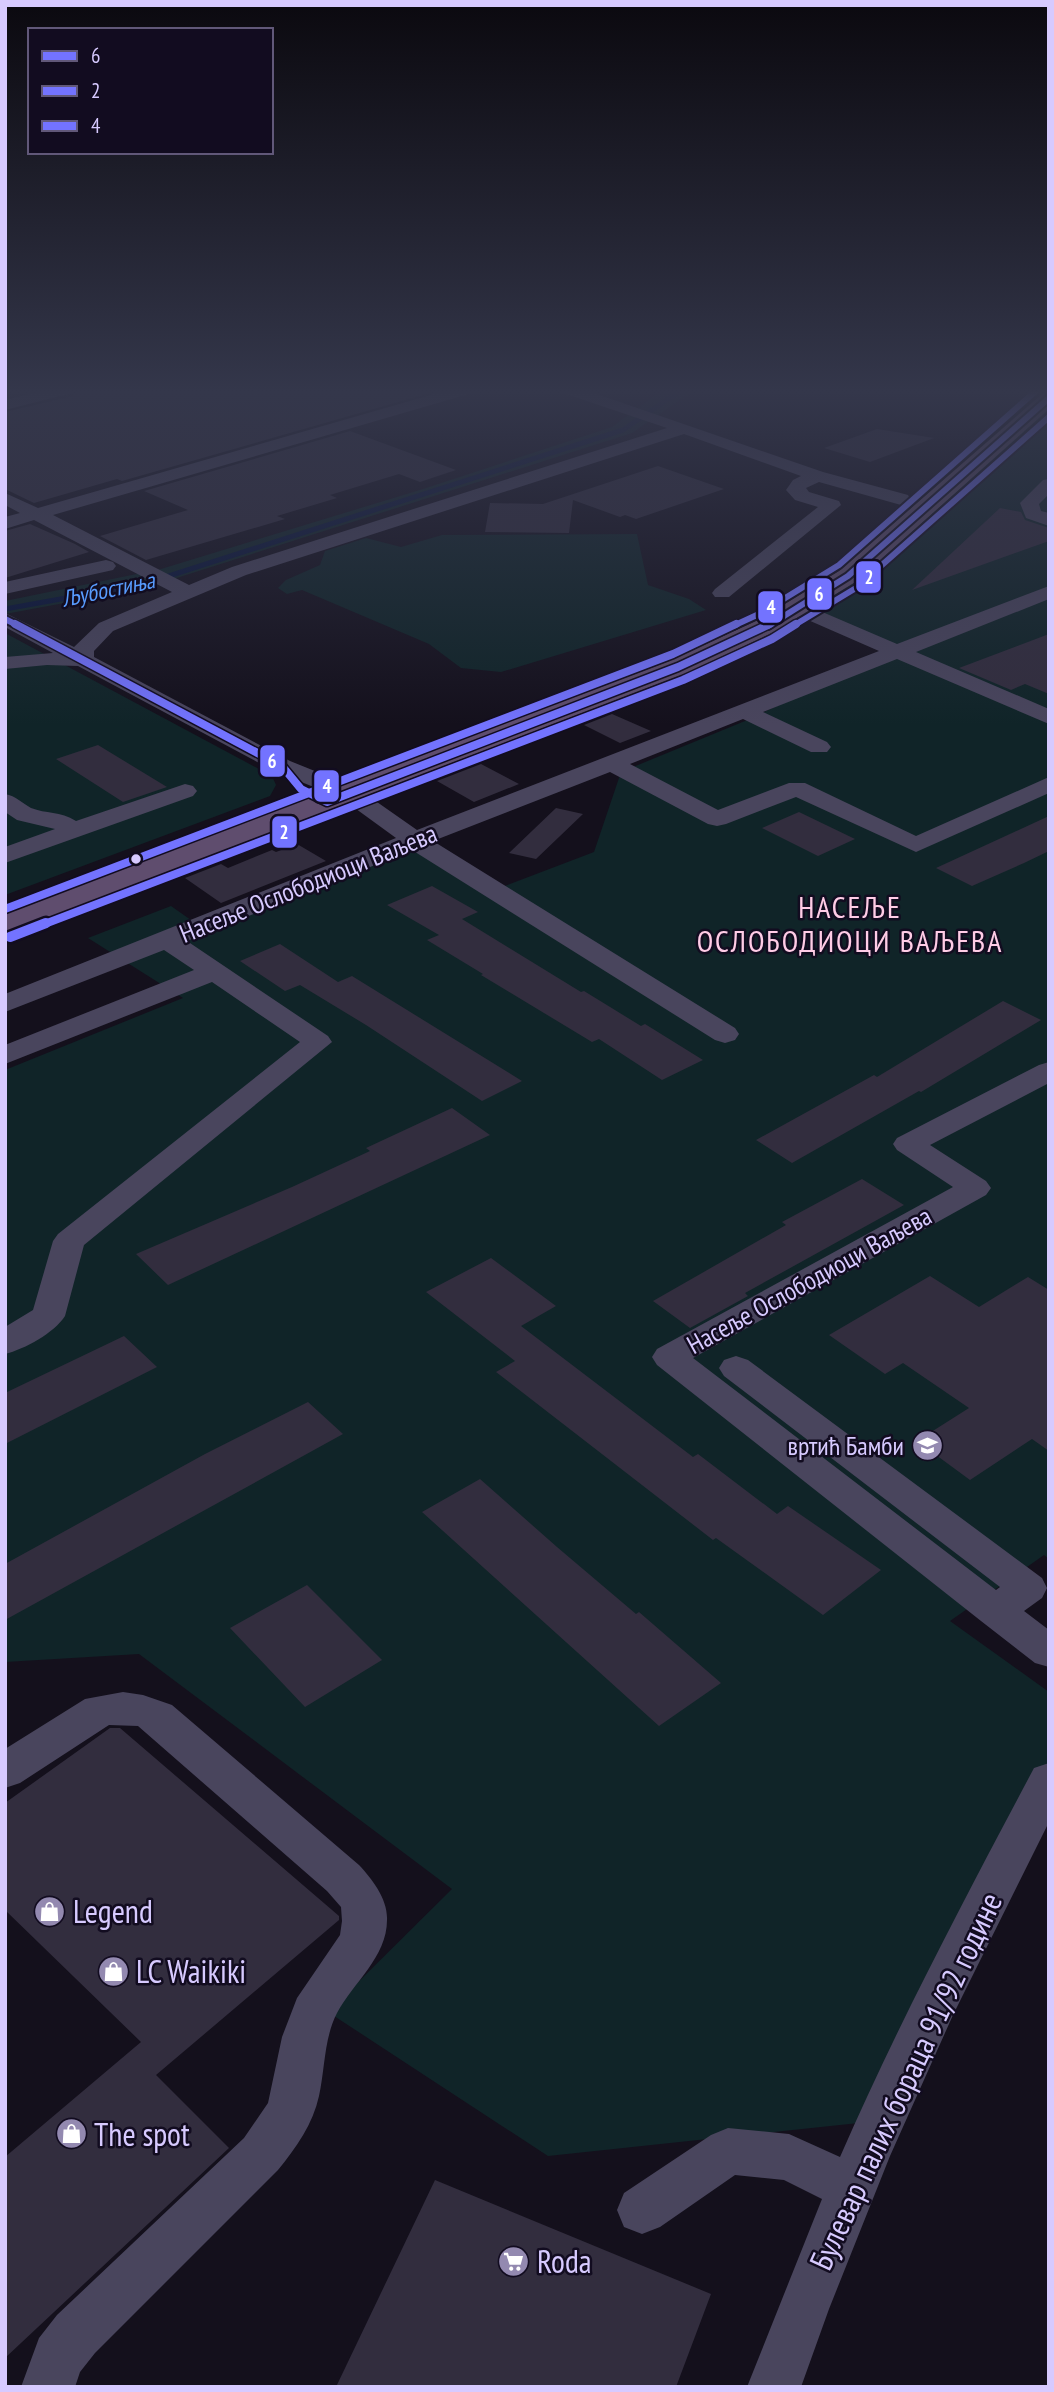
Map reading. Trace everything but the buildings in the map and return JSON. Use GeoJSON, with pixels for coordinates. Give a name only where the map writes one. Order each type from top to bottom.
{"type":"FeatureCollection","features":[{"type":"Feature","properties":{"kind":"main road"},"geometry":{"type":"LineString","coordinates":[[5,924],[734,621],[763,606],[826,563],[898,502]]}},
{"type":"Feature","properties":{"kind":"main road"},"geometry":{"type":"LineString","coordinates":[[5,902],[678,667],[760,631],[799,610],[848,576],[932,502]]}},
{"type":"Feature","properties":{"kind":"street"},"geometry":{"type":"LineString","coordinates":[[12,502],[181,589]]}},
{"type":"Feature","properties":{"kind":"street"},"geometry":{"type":"LineString","coordinates":[[5,523],[80,502]]}},
{"type":"Feature","properties":{"kind":"street"},"geometry":{"type":"LineString","coordinates":[[83,660],[83,650],[106,627],[181,589],[455,502]]}},
{"type":"Feature","properties":{"kind":"street"},"geometry":{"type":"LineString","coordinates":[[723,593],[832,505],[821,502]]}},
{"type":"Feature","properties":{"kind":"street"},"geometry":{"type":"LineString","coordinates":[[1030,502],[1033,514],[1049,520]]}},
{"type":"Feature","properties":{"kind":"street"},"geometry":{"type":"LineString","coordinates":[[5,588],[106,566]]}},
{"type":"Feature","properties":{"kind":"street","name":"Насеље Ослободиоци Ваљева"},"geometry":{"type":"LineString","coordinates":[[5,1004],[414,840],[1047,593]]}},
{"type":"Feature","properties":{"kind":"street"},"geometry":{"type":"LineString","coordinates":[[799,610],[1049,717]]}},
{"type":"Feature","properties":{"kind":"street"},"geometry":{"type":"LineString","coordinates":[[5,619],[282,765],[414,840],[725,1034]]}},
{"type":"Feature","properties":{"kind":"street"},"geometry":{"type":"LineString","coordinates":[[25,630],[73,631],[106,627]]}},
{"type":"Feature","properties":{"kind":"street"},"geometry":{"type":"LineString","coordinates":[[5,661],[21,644],[25,630]]}},
{"type":"Feature","properties":{"kind":"street"},"geometry":{"type":"LineString","coordinates":[[5,661],[83,660]]}},
{"type":"Feature","properties":{"kind":"street"},"geometry":{"type":"LineString","coordinates":[[744,711],[819,747]]}},
{"type":"Feature","properties":{"kind":"street"},"geometry":{"type":"LineString","coordinates":[[611,763],[717,820],[797,788],[916,845],[1049,784]]}},
{"type":"Feature","properties":{"kind":"street"},"geometry":{"type":"LineString","coordinates":[[5,856],[185,791]]}},
{"type":"Feature","properties":{"kind":"street"},"geometry":{"type":"LineString","coordinates":[[5,801],[26,815],[56,820],[74,830]]}},
{"type":"Feature","properties":{"kind":"street"},"geometry":{"type":"LineString","coordinates":[[5,1343],[48,1316],[69,1241],[318,1042],[169,940]]}},
{"type":"Feature","properties":{"kind":"street","name":"Насеље Ослободиоци Ваљева"},"geometry":{"type":"LineString","coordinates":[[5,1055],[215,971]]}},
{"type":"Feature","properties":{"kind":"street","name":"Насеље Ослободиоци Ваљева"},"geometry":{"type":"LineString","coordinates":[[1049,1071],[908,1144],[975,1188],[669,1357],[1049,1651]]}},
{"type":"Feature","properties":{"kind":"street"},"geometry":{"type":"LineString","coordinates":[[736,1368],[1028,1588],[995,1611]]}},
{"type":"Feature","properties":{"kind":"street"},"geometry":{"type":"LineString","coordinates":[[5,1771],[100,1710],[119,1706],[138,1708],[157,1716],[343,1878],[359,1895],[366,1914],[364,1933],[320,2000],[307,2026],[293,2101],[280,2130],[261,2154],[76,2334],[58,2357],[48,2387]]}},
{"type":"Feature","properties":{"kind":"street","name":"Булевар палих бораца 91/92 године"},"geometry":{"type":"LineString","coordinates":[[774,2387],[801,2310],[914,2047],[964,1941],[1049,1780]]}},
{"type":"Feature","properties":{"kind":"street"},"geometry":{"type":"LineString","coordinates":[[642,2210],[728,2151],[789,2157],[852,2188]]}},
{"type":"Feature","properties":{"kind":"green space"},"geometry":{"type":"Polygon","coordinates":[[[382,502],[416,502],[145,588],[5,614],[5,601],[161,569],[382,502]]]}},
{"type":"Feature","properties":{"kind":"green space"},"geometry":{"type":"Polygon","coordinates":[[[926,502],[1049,502],[1049,1559],[1044,1555],[950,1621],[1049,1692],[1049,1764],[868,2122],[548,2156],[328,2012],[452,1889],[139,1654],[5,1662],[5,1070],[183,998],[88,938],[171,906],[208,932],[410,849],[505,886],[594,852],[621,772],[745,721],[895,651],[799,609],[926,502]]]}},
{"type":"Feature","properties":{"kind":"green space"},"geometry":{"type":"Polygon","coordinates":[[[637,534],[648,585],[689,599],[706,610],[501,672],[461,668],[429,644],[302,590],[287,594],[278,588],[286,580],[320,565],[325,551],[366,538],[401,547],[442,535],[637,534]]]}},
{"type":"Feature","properties":{"kind":"green space"},"geometry":{"type":"Polygon","coordinates":[[[5,633],[272,776],[276,785],[270,796],[5,895],[5,633]]]}},
{"type":"Feature","properties":{"kind":"waterway","name":"Љубостиња"},"geometry":{"type":"LineString","coordinates":[[5,609],[144,584],[400,502]]}},
{"type":"Feature","properties":{"kind":"transit line","name":"4"},"geometry":{"type":"LineString","coordinates":[[5,909],[673,654],[759,614],[839,565],[911,502]]}},
{"type":"Feature","properties":{"kind":"transit line","name":"6"},"geometry":{"type":"LineString","coordinates":[[5,619],[282,766],[301,789],[327,802],[678,667],[760,631],[848,576],[932,502]]}},
{"type":"Feature","properties":{"kind":"transit line","name":"2"},"geometry":{"type":"LineString","coordinates":[[10,937],[683,680],[772,639],[856,588],[953,502]]}},
{"type":"Feature","properties":{"kind":"place","name":"вртић Бамби"},"geometry":{"type":"Point","coordinates":[927,1445]}},
{"type":"Feature","properties":{"kind":"place","name":"Legend"},"geometry":{"type":"Point","coordinates":[50,1911]}},
{"type":"Feature","properties":{"kind":"place","name":"LC Waikiki"},"geometry":{"type":"Point","coordinates":[113,1971]}},
{"type":"Feature","properties":{"kind":"place","name":"The spot"},"geometry":{"type":"Point","coordinates":[71,2134]}},
{"type":"Feature","properties":{"kind":"place","name":"Roda"},"geometry":{"type":"Point","coordinates":[514,2261]}},
{"type":"Feature","properties":{"kind":"district","name":"НАСЕЉЕ ОСЛОБОДИОЦИ ВАЉЕВА"},"geometry":{"type":"Point","coordinates":[850,923]}}]}
